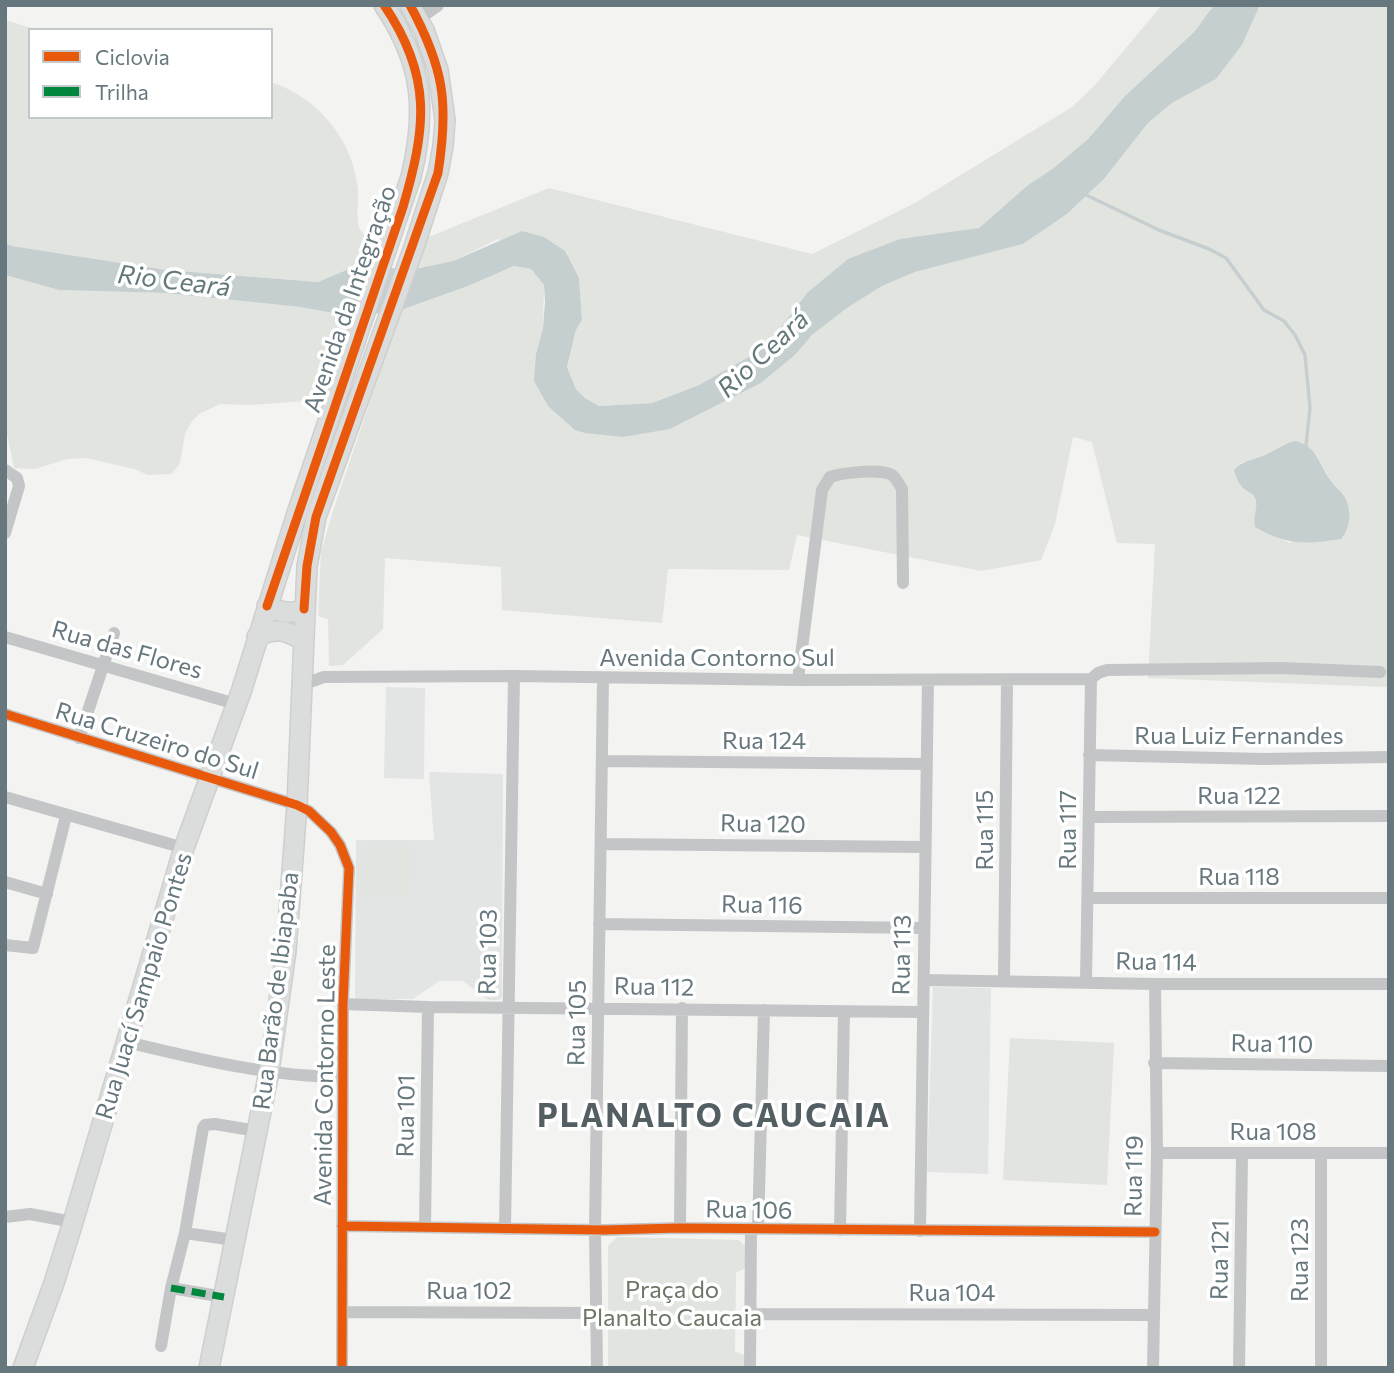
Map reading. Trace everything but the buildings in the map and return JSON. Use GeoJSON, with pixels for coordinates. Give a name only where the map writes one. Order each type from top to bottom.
{"type":"FeatureCollection","features":[{"type":"Feature","properties":{"kind":"main road","name":"Avenida da Integração"},"geometry":{"type":"LineString","coordinates":[[267,606],[391,240],[418,150],[422,108],[415,68],[407,43],[384,5]]}},
{"type":"Feature","properties":{"kind":"main road","name":"Avenida da Integração"},"geometry":{"type":"LineString","coordinates":[[304,609],[307,566],[316,517],[414,247],[438,173],[445,120],[438,70],[414,12]]}},
{"type":"Feature","properties":{"kind":"main road"},"geometry":{"type":"LineString","coordinates":[[267,606],[286,613],[296,613],[304,609]]}},
{"type":"Feature","properties":{"kind":"main road","name":"Rua Juací Sampaio Pontes"},"geometry":{"type":"LineString","coordinates":[[23,1368],[74,1222],[184,848],[236,704],[267,606]]}},
{"type":"Feature","properties":{"kind":"main road","name":"Rua Barão de Ibiapaba"},"geometry":{"type":"LineString","coordinates":[[209,1368],[269,1072],[286,951],[297,805],[304,609]]}},
{"type":"Feature","properties":{"kind":"main road"},"geometry":{"type":"LineString","coordinates":[[257,637],[280,630],[287,631],[303,641]]}},
{"type":"Feature","properties":{"kind":"street"},"geometry":{"type":"LineString","coordinates":[[414,12],[436,5]]}},
{"type":"Feature","properties":{"kind":"street"},"geometry":{"type":"LineString","coordinates":[[5,470],[17,478],[19,485],[5,533]]}},
{"type":"Feature","properties":{"kind":"street"},"geometry":{"type":"LineString","coordinates":[[798,680],[822,490],[830,477],[882,472],[891,475],[898,482],[902,489],[903,583]]}},
{"type":"Feature","properties":{"kind":"street"},"geometry":{"type":"LineString","coordinates":[[79,738],[114,633]]}},
{"type":"Feature","properties":{"kind":"street","name":"Rua das Flores"},"geometry":{"type":"LineString","coordinates":[[5,636],[236,704]]}},
{"type":"Feature","properties":{"kind":"street","name":"Avenida Contorno Sul"},"geometry":{"type":"LineString","coordinates":[[301,685],[324,677],[1007,680],[1091,679],[1107,670],[1145,669],[1281,668],[1380,672]]}},
{"type":"Feature","properties":{"kind":"street","name":"Rua 103"},"geometry":{"type":"LineString","coordinates":[[505,1228],[514,676]]}},
{"type":"Feature","properties":{"kind":"street","name":"Rua 105"},"geometry":{"type":"LineString","coordinates":[[597,1368],[595,1230],[603,679]]}},
{"type":"Feature","properties":{"kind":"street","name":"Rua 117"},"geometry":{"type":"LineString","coordinates":[[1086,982],[1091,679]]}},
{"type":"Feature","properties":{"kind":"street","name":"Rua 113"},"geometry":{"type":"LineString","coordinates":[[920,1231],[928,680]]}},
{"type":"Feature","properties":{"kind":"street","name":"Rua 115"},"geometry":{"type":"LineString","coordinates":[[1004,981],[1007,680]]}},
{"type":"Feature","properties":{"kind":"street","name":"Rua Cruzeiro do Sul"},"geometry":{"type":"LineString","coordinates":[[5,714],[297,805]]}},
{"type":"Feature","properties":{"kind":"street","name":"Rua Luiz Fernandes"},"geometry":{"type":"LineString","coordinates":[[1089,755],[1389,757]]}},
{"type":"Feature","properties":{"kind":"street","name":"Rua 124"},"geometry":{"type":"LineString","coordinates":[[603,761],[926,764]]}},
{"type":"Feature","properties":{"kind":"street"},"geometry":{"type":"LineString","coordinates":[[5,797],[184,848]]}},
{"type":"Feature","properties":{"kind":"street","name":"Avenida Contorno Leste"},"geometry":{"type":"LineString","coordinates":[[297,805],[309,811],[331,832],[340,845],[349,869],[343,1003],[342,1368]]}},
{"type":"Feature","properties":{"kind":"street"},"geometry":{"type":"LineString","coordinates":[[5,945],[33,948],[66,816]]}},
{"type":"Feature","properties":{"kind":"street","name":"Rua 122"},"geometry":{"type":"LineString","coordinates":[[1089,817],[1389,816]]}},
{"type":"Feature","properties":{"kind":"street","name":"Rua 120"},"geometry":{"type":"LineString","coordinates":[[600,844],[925,847]]}},
{"type":"Feature","properties":{"kind":"street"},"geometry":{"type":"LineString","coordinates":[[5,882],[47,894]]}},
{"type":"Feature","properties":{"kind":"street","name":"Rua 118"},"geometry":{"type":"LineString","coordinates":[[1089,898],[1389,898]]}},
{"type":"Feature","properties":{"kind":"street","name":"Rua 116"},"geometry":{"type":"LineString","coordinates":[[599,924],[924,928]]}},
{"type":"Feature","properties":{"kind":"street","name":"Rua 114"},"geometry":{"type":"LineString","coordinates":[[924,980],[1389,984]]}},
{"type":"Feature","properties":{"kind":"street","name":"Rua 119"},"geometry":{"type":"LineString","coordinates":[[1153,1368],[1157,1153],[1155,984]]}},
{"type":"Feature","properties":{"kind":"street","name":"Rua 112"},"geometry":{"type":"LineString","coordinates":[[343,1003],[428,1007],[922,1012]]}},
{"type":"Feature","properties":{"kind":"street","name":"Rua 101"},"geometry":{"type":"LineString","coordinates":[[425,1227],[428,1007]]}},
{"type":"Feature","properties":{"kind":"street"},"geometry":{"type":"LineString","coordinates":[[680,1228],[682,1009]]}},
{"type":"Feature","properties":{"kind":"street"},"geometry":{"type":"LineString","coordinates":[[750,1368],[750,1314],[764,1010]]}},
{"type":"Feature","properties":{"kind":"street"},"geometry":{"type":"LineString","coordinates":[[840,1230],[844,1011]]}},
{"type":"Feature","properties":{"kind":"street"},"geometry":{"type":"LineString","coordinates":[[127,1042],[204,1061],[269,1072],[307,1077],[343,1077]]}},
{"type":"Feature","properties":{"kind":"street","name":"Rua 110"},"geometry":{"type":"LineString","coordinates":[[1154,1063],[1389,1066]]}},
{"type":"Feature","properties":{"kind":"street"},"geometry":{"type":"LineString","coordinates":[[161,1346],[171,1288],[185,1233],[203,1128],[205,1125],[215,1124],[257,1131]]}},
{"type":"Feature","properties":{"kind":"street","name":"Rua 108"},"geometry":{"type":"LineString","coordinates":[[1157,1153],[1389,1153]]}},
{"type":"Feature","properties":{"kind":"street","name":"Rua 121"},"geometry":{"type":"LineString","coordinates":[[1239,1368],[1242,1153]]}},
{"type":"Feature","properties":{"kind":"street","name":"Rua 123"},"geometry":{"type":"LineString","coordinates":[[1321,1153],[1321,1368]]}},
{"type":"Feature","properties":{"kind":"street"},"geometry":{"type":"LineString","coordinates":[[5,1217],[30,1214],[74,1222]]}},
{"type":"Feature","properties":{"kind":"street","name":"Rua 106"},"geometry":{"type":"LineString","coordinates":[[342,1226],[595,1230],[680,1228],[1155,1232]]}},
{"type":"Feature","properties":{"kind":"street"},"geometry":{"type":"LineString","coordinates":[[185,1233],[234,1240]]}},
{"type":"Feature","properties":{"kind":"street"},"geometry":{"type":"LineString","coordinates":[[171,1288],[224,1297]]}},
{"type":"Feature","properties":{"kind":"street","name":"Rua 102"},"geometry":{"type":"LineString","coordinates":[[342,1312],[597,1313]]}},
{"type":"Feature","properties":{"kind":"street","name":"Rua 104"},"geometry":{"type":"LineString","coordinates":[[750,1314],[1154,1315]]}},
{"type":"Feature","properties":{"kind":"shaded area"},"geometry":{"type":"Polygon","coordinates":[[[386,687],[425,688],[424,779],[384,778],[386,687]]]}},
{"type":"Feature","properties":{"kind":"shaded area"},"geometry":{"type":"Polygon","coordinates":[[[429,772],[503,774],[500,1000],[488,1000],[463,981],[439,981],[413,999],[355,997],[356,840],[434,840],[429,772]]]}},
{"type":"Feature","properties":{"kind":"shaded area"},"geometry":{"type":"Polygon","coordinates":[[[933,987],[991,988],[988,1174],[927,1172],[933,987]]]}},
{"type":"Feature","properties":{"kind":"green space"},"geometry":{"type":"Polygon","coordinates":[[[1162,5],[1214,5],[1194,32],[1125,96],[1088,139],[1055,167],[1028,185],[979,228],[946,234],[807,293],[778,331],[752,355],[699,385],[652,403],[599,406],[576,389],[567,367],[576,330],[582,320],[579,278],[498,239],[453,261],[415,269],[426,238],[549,188],[812,254],[915,203],[1072,107],[1094,86],[1162,5]]]}},
{"type":"Feature","properties":{"kind":"green space"},"geometry":{"type":"Polygon","coordinates":[[[1260,5],[1389,5],[1389,687],[1148,678],[1155,544],[1117,543],[1092,442],[1073,437],[1055,524],[1041,560],[981,571],[797,535],[789,570],[668,569],[662,623],[502,610],[501,567],[385,558],[383,629],[343,665],[329,666],[328,619],[318,616],[321,552],[401,310],[514,266],[531,269],[544,285],[543,328],[536,354],[548,406],[670,429],[761,383],[796,354],[812,335],[882,286],[915,272],[1023,244],[1067,214],[1104,179],[1148,123],[1172,103],[1216,79],[1242,45],[1260,5]],[[1301,442],[1287,443],[1265,455],[1241,463],[1255,498],[1255,527],[1290,543],[1344,495],[1330,480],[1316,454],[1301,442]]]}},
{"type":"Feature","properties":{"kind":"green space"},"geometry":{"type":"Polygon","coordinates":[[[5,20],[31,28],[28,28],[28,119],[273,119],[273,83],[288,89],[319,110],[341,139],[355,173],[359,225],[367,237],[383,243],[373,269],[354,268],[318,282],[166,270],[5,243],[5,20]]]}},
{"type":"Feature","properties":{"kind":"green space"},"geometry":{"type":"Polygon","coordinates":[[[5,275],[59,290],[165,293],[300,307],[354,317],[336,376],[325,382],[319,400],[250,405],[220,404],[199,414],[185,434],[180,463],[172,474],[148,475],[86,458],[67,459],[35,469],[14,468],[5,425],[5,275]]]}},
{"type":"Feature","properties":{"kind":"green space"},"geometry":{"type":"Polygon","coordinates":[[[410,845],[409,896],[365,896],[365,846],[410,845]]]}},
{"type":"Feature","properties":{"kind":"green space"},"geometry":{"type":"Polygon","coordinates":[[[1010,1038],[1114,1043],[1107,1185],[1003,1180],[1010,1038]]]}},
{"type":"Feature","properties":{"kind":"green space","name":"Praça do Planalto Caucaia"},"geometry":{"type":"Polygon","coordinates":[[[617,1237],[739,1240],[747,1248],[747,1267],[736,1273],[735,1352],[745,1355],[745,1368],[608,1368],[608,1246],[617,1237]]]}},
{"type":"Feature","properties":{"kind":"water","name":"Rio Ceará"},"geometry":{"type":"Polygon","coordinates":[[[1214,5],[1260,5],[1242,45],[1216,79],[1172,103],[1148,123],[1104,179],[1067,214],[1023,244],[915,272],[882,286],[812,335],[796,354],[761,383],[670,429],[623,437],[585,433],[575,430],[548,406],[534,381],[536,354],[543,328],[544,285],[531,269],[514,266],[401,310],[354,317],[300,307],[165,293],[59,290],[5,275],[5,243],[166,270],[318,282],[354,267],[415,269],[453,261],[522,231],[544,237],[565,251],[579,278],[582,320],[576,330],[567,367],[576,389],[599,406],[652,403],[699,385],[752,355],[778,331],[807,293],[848,259],[900,239],[979,228],[1028,185],[1055,167],[1088,139],[1125,96],[1194,32],[1214,5]]]}},
{"type":"Feature","properties":{"kind":"water"},"geometry":{"type":"Polygon","coordinates":[[[1296,441],[1314,452],[1332,483],[1345,498],[1349,523],[1341,539],[1297,542],[1277,538],[1255,527],[1255,498],[1241,486],[1234,470],[1245,462],[1296,441]]]}},
{"type":"Feature","properties":{"kind":"waterway"},"geometry":{"type":"LineString","coordinates":[[1082,193],[1226,258],[1264,310],[1284,321],[1305,355],[1310,408],[1306,445]]}},
{"type":"Feature","properties":{"kind":"marked path"},"geometry":{"type":"LineString","coordinates":[[171,1288],[224,1297]]}},
{"type":"Feature","properties":{"kind":"cycle path"},"geometry":{"type":"LineString","coordinates":[[267,606],[403,207],[417,152],[420,127],[418,80],[400,31],[384,5]]}},
{"type":"Feature","properties":{"kind":"cycle path"},"geometry":{"type":"LineString","coordinates":[[304,609],[307,566],[316,517],[438,173],[443,126],[441,86],[430,48],[410,5]]}},
{"type":"Feature","properties":{"kind":"cycle path"},"geometry":{"type":"LineString","coordinates":[[5,714],[297,805],[309,811],[331,832],[340,845],[349,868],[343,1004],[342,1368]]}},
{"type":"Feature","properties":{"kind":"cycle path"},"geometry":{"type":"LineString","coordinates":[[342,1226],[1155,1232]]}},
{"type":"Feature","properties":{"kind":"district","name":"PLANALTO CAUCAIA"},"geometry":{"type":"Point","coordinates":[714,1116]}}]}
